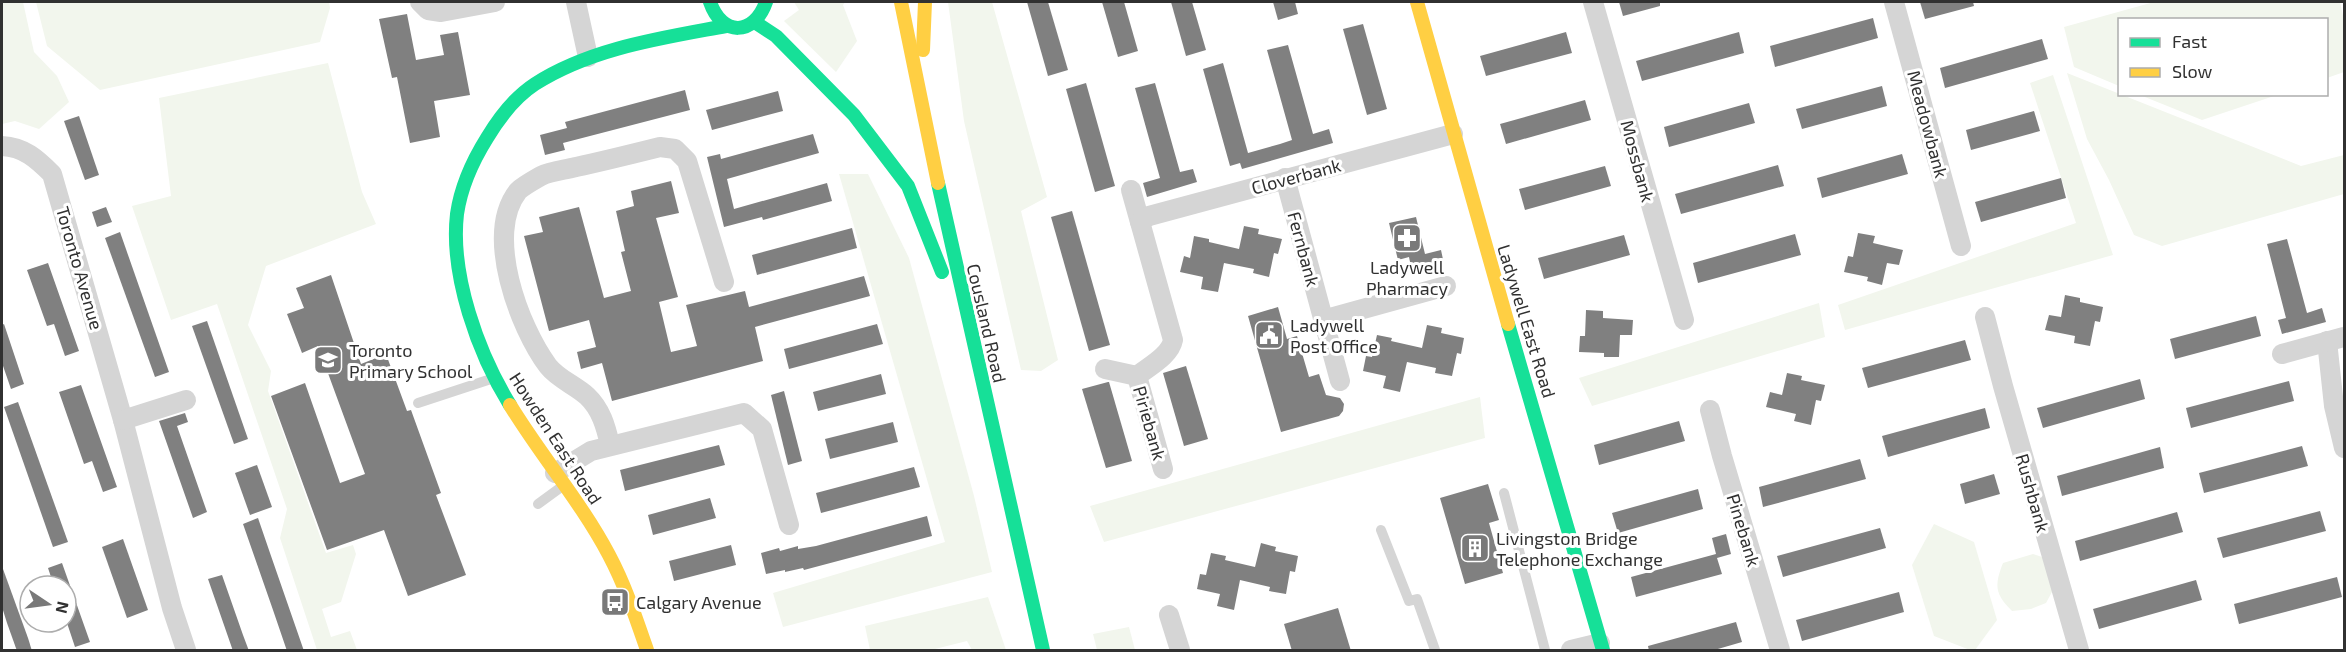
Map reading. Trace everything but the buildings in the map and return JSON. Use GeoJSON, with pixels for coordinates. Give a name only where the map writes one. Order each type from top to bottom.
{"type":"FeatureCollection","features":[{"type":"Feature","properties":{"kind":"street"},"geometry":{"type":"LineString","coordinates":[[420,2],[428,10],[441,12],[495,2]]}},
{"type":"Feature","properties":{"kind":"street"},"geometry":{"type":"LineString","coordinates":[[576,2],[588,57]]}},
{"type":"Feature","properties":{"kind":"street"},"geometry":{"type":"LineString","coordinates":[[766,2],[764,12],[756,22],[776,36],[854,115],[908,186],[978,365]]}},
{"type":"Feature","properties":{"kind":"street","name":"Cousland Road"},"geometry":{"type":"LineString","coordinates":[[901,2],[978,365],[1043,651]]}},
{"type":"Feature","properties":{"kind":"street"},"geometry":{"type":"LineString","coordinates":[[922,102],[925,2]]}},
{"type":"Feature","properties":{"kind":"street","name":"Ladywell East Road"},"geometry":{"type":"LineString","coordinates":[[1417,2],[1453,134],[1568,524],[1601,647]]}},
{"type":"Feature","properties":{"kind":"street","name":"Mossbank"},"geometry":{"type":"LineString","coordinates":[[1593,2],[1684,320]]}},
{"type":"Feature","properties":{"kind":"street","name":"Meadowbank"},"geometry":{"type":"LineString","coordinates":[[1894,2],[1961,246]]}},
{"type":"Feature","properties":{"kind":"street"},"geometry":{"type":"LineString","coordinates":[[704,4],[717,20],[726,26]]}},
{"type":"Feature","properties":{"kind":"street","name":"Howden East Road"},"geometry":{"type":"LineString","coordinates":[[634,44],[675,20]]}},
{"type":"Feature","properties":{"kind":"street","name":"Howden East Road"},"geometry":{"type":"LineString","coordinates":[[647,651],[623,586],[603,544],[525,429],[494,378],[473,323],[460,276],[457,231],[460,196],[474,158],[496,123],[514,102],[537,82],[588,57],[634,44],[726,26],[741,28],[756,22]]}},
{"type":"Feature","properties":{"kind":"street","name":"Cloverbank"},"geometry":{"type":"LineString","coordinates":[[1140,222],[1149,216],[1453,134]]}},
{"type":"Feature","properties":{"kind":"street","name":"Toronto Avenue"},"geometry":{"type":"LineString","coordinates":[[2,146],[9,146],[34,155],[52,174],[123,420],[172,608],[186,651]]}},
{"type":"Feature","properties":{"kind":"street"},"geometry":{"type":"LineString","coordinates":[[610,445],[597,408],[586,395],[550,368],[538,351],[518,303],[506,265],[504,238],[506,215],[519,190],[542,176],[660,147],[675,149],[687,160],[724,282]]}},
{"type":"Feature","properties":{"kind":"street","name":"Fernbank"},"geometry":{"type":"LineString","coordinates":[[1285,178],[1340,381]]}},
{"type":"Feature","properties":{"kind":"street"},"geometry":{"type":"LineString","coordinates":[[1131,190],[1140,222]]}},
{"type":"Feature","properties":{"kind":"street","name":"Piriebank"},"geometry":{"type":"LineString","coordinates":[[1137,376],[1172,347],[1172,333],[1140,222]]}},
{"type":"Feature","properties":{"kind":"street"},"geometry":{"type":"LineString","coordinates":[[1323,320],[1446,286]]}},
{"type":"Feature","properties":{"kind":"street","name":"Rushbank"},"geometry":{"type":"LineString","coordinates":[[1994,328],[2002,386],[2079,651]]}},
{"type":"Feature","properties":{"kind":"street"},"geometry":{"type":"LineString","coordinates":[[2282,354],[2336,339],[2334,406],[2344,448]]}},
{"type":"Feature","properties":{"kind":"street","name":"Piriebank"},"geometry":{"type":"LineString","coordinates":[[1105,369],[1137,376]]}},
{"type":"Feature","properties":{"kind":"street","name":"Piriebank"},"geometry":{"type":"LineString","coordinates":[[1137,376],[1163,469]]}},
{"type":"Feature","properties":{"kind":"street"},"geometry":{"type":"LineString","coordinates":[[123,420],[186,400]]}},
{"type":"Feature","properties":{"kind":"street","name":"Pinebank"},"geometry":{"type":"LineString","coordinates":[[1710,410],[1780,651]]}},
{"type":"Feature","properties":{"kind":"street"},"geometry":{"type":"LineString","coordinates":[[559,479],[591,451],[744,413],[762,429],[789,525]]}},
{"type":"Feature","properties":{"kind":"street"},"geometry":{"type":"LineString","coordinates":[[1169,615],[1180,651]]}},
{"type":"Feature","properties":{"kind":"street"},"geometry":{"type":"LineString","coordinates":[[1571,651],[1601,647]]}},
{"type":"Feature","properties":{"kind":"lane"},"geometry":{"type":"LineString","coordinates":[[418,403],[494,378]]}},
{"type":"Feature","properties":{"kind":"lane"},"geometry":{"type":"LineString","coordinates":[[537,504],[559,479]]}},
{"type":"Feature","properties":{"kind":"lane"},"geometry":{"type":"LineString","coordinates":[[1504,493],[1545,651]]}},
{"type":"Feature","properties":{"kind":"lane"},"geometry":{"type":"LineString","coordinates":[[1381,530],[1409,601],[1417,599],[1435,651]]}},
{"type":"Feature","properties":{"kind":"shaded area"},"geometry":{"type":"Polygon","coordinates":[[[2,2],[23,2],[34,52],[57,76],[69,102],[39,129],[15,121],[2,124],[2,2]]]}},
{"type":"Feature","properties":{"kind":"shaded area"},"geometry":{"type":"Polygon","coordinates":[[[36,2],[329,2],[330,8],[320,42],[100,90],[47,46],[36,2]]]}},
{"type":"Feature","properties":{"kind":"shaded area"},"geometry":{"type":"Polygon","coordinates":[[[794,2],[845,2],[843,5],[857,41],[836,72],[784,21],[799,10],[794,2]]]}},
{"type":"Feature","properties":{"kind":"shaded area"},"geometry":{"type":"Polygon","coordinates":[[[948,2],[992,2],[1047,197],[1021,211],[1058,360],[1041,371],[1021,370],[964,121],[948,2]]]}},
{"type":"Feature","properties":{"kind":"shaded area"},"geometry":{"type":"Polygon","coordinates":[[[2154,2],[2340,2],[2344,20],[2344,72],[2328,78],[2328,18],[2118,18],[2118,86],[2074,67],[2064,27],[2154,2]]]}},
{"type":"Feature","properties":{"kind":"shaded area"},"geometry":{"type":"Polygon","coordinates":[[[328,63],[362,192],[376,224],[266,266],[248,325],[271,371],[268,391],[326,553],[353,545],[356,554],[341,602],[322,609],[331,637],[350,631],[357,650],[317,650],[280,538],[287,509],[217,304],[171,320],[132,206],[171,196],[159,98],[328,63]]]}},
{"type":"Feature","properties":{"kind":"shaded area"},"geometry":{"type":"Polygon","coordinates":[[[2067,73],[2118,93],[2118,96],[2125,96],[2301,166],[2344,155],[2344,194],[2162,246],[2134,235],[2087,139],[2067,73]]]}},
{"type":"Feature","properties":{"kind":"shaded area"},"geometry":{"type":"Polygon","coordinates":[[[2053,75],[2113,255],[1845,330],[1838,305],[2076,223],[2030,83],[2053,75]]]}},
{"type":"Feature","properties":{"kind":"shaded area"},"geometry":{"type":"Polygon","coordinates":[[[2142,96],[2274,96],[2202,120],[2142,96]]]}},
{"type":"Feature","properties":{"kind":"shaded area"},"geometry":{"type":"Polygon","coordinates":[[[839,174],[868,174],[909,258],[974,496],[992,572],[783,627],[773,593],[945,542],[839,174]]]}},
{"type":"Feature","properties":{"kind":"shaded area"},"geometry":{"type":"Polygon","coordinates":[[[1819,303],[1825,337],[1592,406],[1579,378],[1819,303]]]}},
{"type":"Feature","properties":{"kind":"shaded area"},"geometry":{"type":"Polygon","coordinates":[[[1480,397],[1485,438],[1104,542],[1090,506],[1480,397]]]}},
{"type":"Feature","properties":{"kind":"shaded area"},"geometry":{"type":"Polygon","coordinates":[[[1934,524],[1974,542],[1997,620],[1975,650],[1934,636],[1912,565],[1934,524]]]}},
{"type":"Feature","properties":{"kind":"shaded area"},"geometry":{"type":"Polygon","coordinates":[[[2033,554],[2045,558],[2053,590],[2046,603],[2031,609],[2012,611],[2002,600],[1997,584],[2003,563],[2033,554]]]}},
{"type":"Feature","properties":{"kind":"shaded area"},"geometry":{"type":"Polygon","coordinates":[[[988,597],[1006,650],[972,650],[967,641],[931,650],[870,650],[865,626],[988,597]]]}},
{"type":"Feature","properties":{"kind":"shaded area"},"geometry":{"type":"Polygon","coordinates":[[[1129,627],[1135,650],[1097,650],[1093,634],[1129,627]]]}},
{"type":"Feature","properties":{"kind":"traffic: fast"},"geometry":{"type":"LineString","coordinates":[[710,2],[722,22],[738,28],[754,21],[766,2]]}},
{"type":"Feature","properties":{"kind":"traffic: fast"},"geometry":{"type":"LineString","coordinates":[[756,23],[776,36],[854,115],[908,186],[942,272]]}},
{"type":"Feature","properties":{"kind":"traffic: fast"},"geometry":{"type":"LineString","coordinates":[[510,405],[477,338],[462,288],[458,262],[457,214],[461,194],[482,147],[508,108],[528,89],[579,61],[628,46],[726,26]]}},
{"type":"Feature","properties":{"kind":"traffic: fast"},"geometry":{"type":"LineString","coordinates":[[938,183],[1043,650]]}},
{"type":"Feature","properties":{"kind":"traffic: fast"},"geometry":{"type":"LineString","coordinates":[[1508,324],[1603,650]]}},
{"type":"Feature","properties":{"kind":"traffic: slow"},"geometry":{"type":"LineString","coordinates":[[901,2],[938,183]]}},
{"type":"Feature","properties":{"kind":"traffic: slow"},"geometry":{"type":"LineString","coordinates":[[923,50],[925,2]]}},
{"type":"Feature","properties":{"kind":"traffic: slow"},"geometry":{"type":"LineString","coordinates":[[1417,2],[1508,324]]}},
{"type":"Feature","properties":{"kind":"traffic: slow"},"geometry":{"type":"LineString","coordinates":[[510,405],[598,535],[625,590],[647,650]]}},
{"type":"Feature","properties":{"kind":"place","name":"Ladywell Pharmacy"},"geometry":{"type":"Point","coordinates":[1407,238]}},
{"type":"Feature","properties":{"kind":"place","name":"Ladywell Post Office"},"geometry":{"type":"Point","coordinates":[1269,335]}},
{"type":"Feature","properties":{"kind":"place","name":"Toronto Primary School"},"geometry":{"type":"Point","coordinates":[328,360]}},
{"type":"Feature","properties":{"kind":"place","name":"Livingston Bridge Telephone Exchange"},"geometry":{"type":"Point","coordinates":[1475,548]}},
{"type":"Feature","properties":{"kind":"place","name":"Calgary Avenue"},"geometry":{"type":"Point","coordinates":[615,602]}}]}
